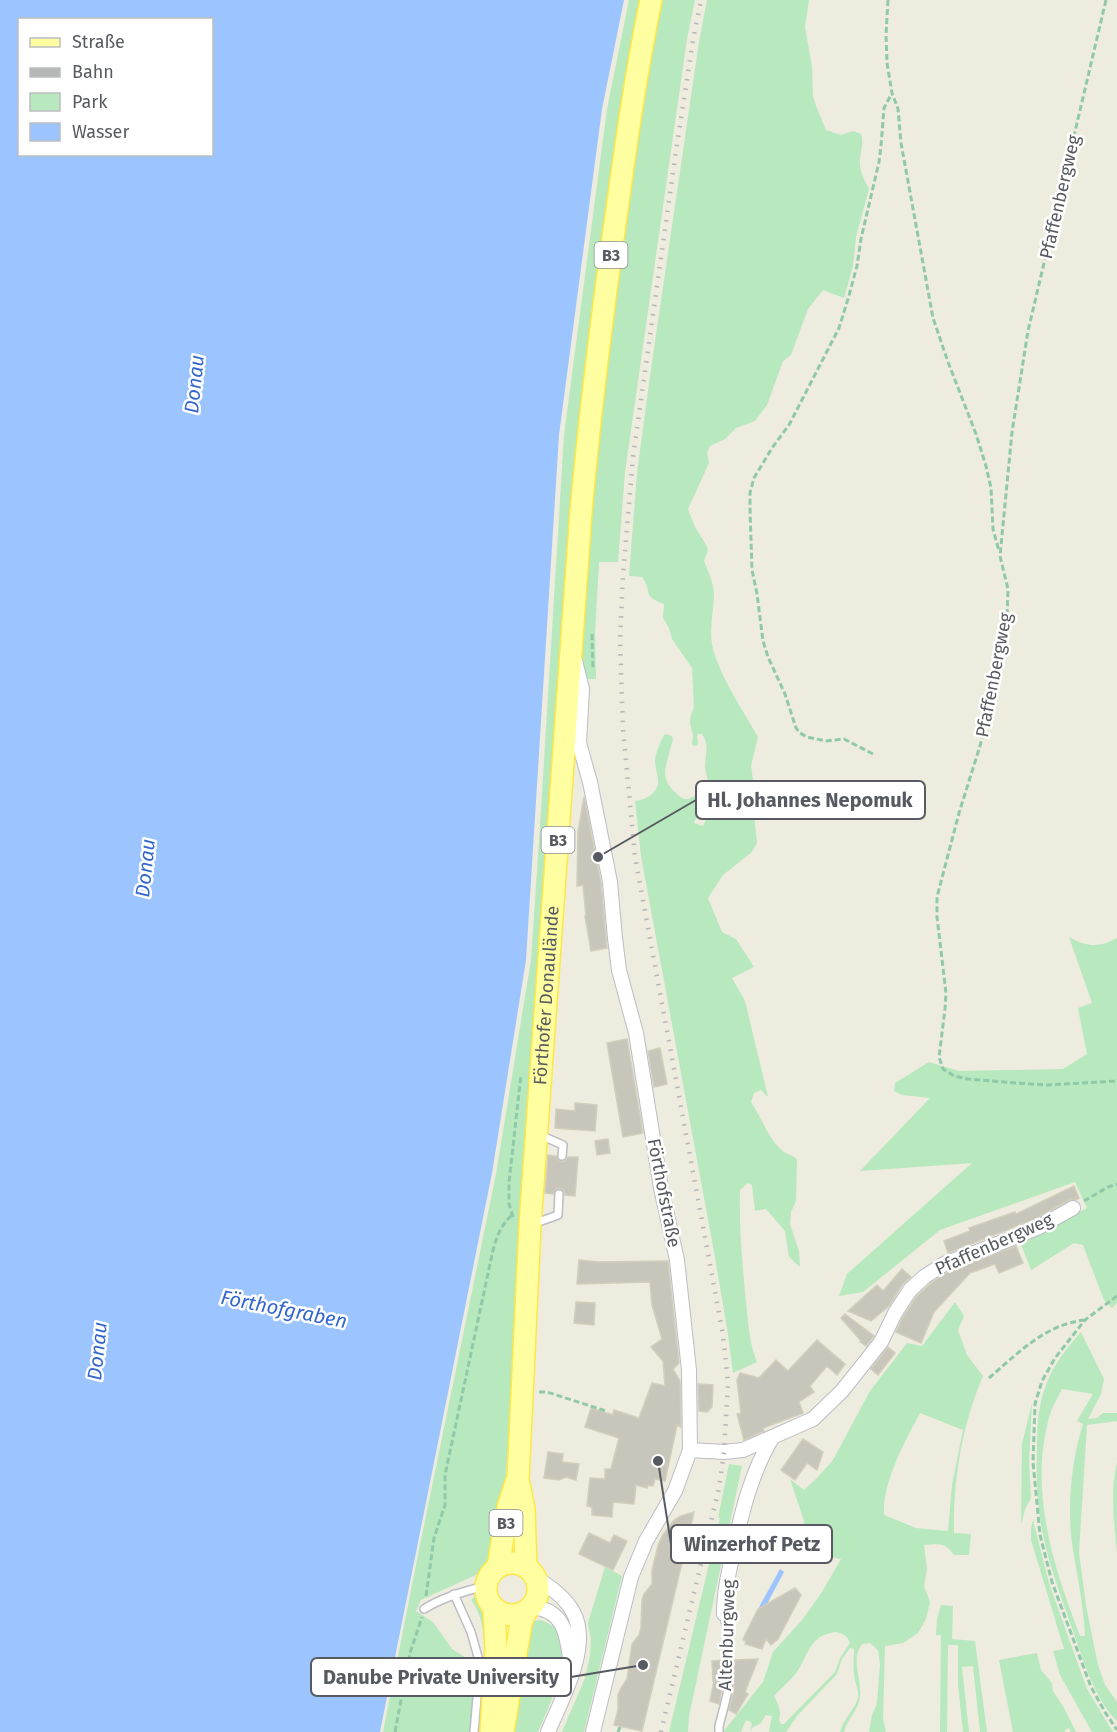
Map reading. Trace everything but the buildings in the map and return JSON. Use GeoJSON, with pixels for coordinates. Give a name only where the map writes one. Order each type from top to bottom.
{"type":"FeatureCollection","features":[{"type":"Feature","properties":{"kind":"main road","name":"Förthofer Donaulände"},"geometry":{"type":"LineString","coordinates":[[531,1573],[524,1509],[518,1480],[521,1220],[537,1133],[589,426],[620,188],[641,47],[651,0]]}},
{"type":"Feature","properties":{"kind":"main road","name":"Förthofer Donaulände"},"geometry":{"type":"LineString","coordinates":[[498,1567],[508,1507],[518,1480]]}},
{"type":"Feature","properties":{"kind":"main road"},"geometry":{"type":"LineString","coordinates":[[498,1567],[512,1563],[531,1573]]}},
{"type":"Feature","properties":{"kind":"main road","name":"B3"},"geometry":{"type":"LineString","coordinates":[[486,1586],[492,1572],[498,1567]]}},
{"type":"Feature","properties":{"kind":"main road","name":"B3"},"geometry":{"type":"LineString","coordinates":[[503,1732],[521,1624],[537,1596],[538,1590],[531,1573]]}},
{"type":"Feature","properties":{"kind":"main road"},"geometry":{"type":"LineString","coordinates":[[486,1586],[486,1594],[494,1609],[496,1649],[491,1732]]}},
{"type":"Feature","properties":{"kind":"main road"},"geometry":{"type":"LineString","coordinates":[[494,1609],[509,1616],[517,1615],[528,1609]]}},
{"type":"Feature","properties":{"kind":"street","name":"Förthofstraße"},"geometry":{"type":"LineString","coordinates":[[572,645],[582,689],[579,743],[590,782],[610,882],[620,970],[636,1032],[661,1188],[677,1260],[689,1370],[690,1450],[675,1491],[646,1541],[631,1577],[593,1732]]}},
{"type":"Feature","properties":{"kind":"street","name":"Pfaffenbergweg"},"geometry":{"type":"LineString","coordinates":[[690,1450],[724,1452],[743,1450],[813,1419],[843,1391],[881,1342],[895,1313],[910,1290],[924,1277],[944,1264],[1039,1227],[1073,1208]]}},
{"type":"Feature","properties":{"kind":"street","name":"Altenburgweg"},"geometry":{"type":"LineString","coordinates":[[724,1614],[724,1592],[739,1526],[753,1476],[772,1438]]}},
{"type":"Feature","properties":{"kind":"street"},"geometry":{"type":"LineString","coordinates":[[531,1573],[568,1603],[579,1626],[578,1653],[548,1732]]}},
{"type":"Feature","properties":{"kind":"street"},"geometry":{"type":"LineString","coordinates":[[528,1609],[549,1611],[564,1627],[572,1673]]}},
{"type":"Feature","properties":{"kind":"lane"},"geometry":{"type":"LineString","coordinates":[[537,1133],[563,1145],[562,1156]]}},
{"type":"Feature","properties":{"kind":"lane"},"geometry":{"type":"LineString","coordinates":[[521,1220],[558,1215],[559,1194]]}},
{"type":"Feature","properties":{"kind":"lane"},"geometry":{"type":"LineString","coordinates":[[424,1609],[454,1594],[486,1586]]}},
{"type":"Feature","properties":{"kind":"lane"},"geometry":{"type":"LineString","coordinates":[[454,1594],[471,1632],[480,1664],[474,1732]]}},
{"type":"Feature","properties":{"kind":"lane","name":"Altenburgweg"},"geometry":{"type":"LineString","coordinates":[[720,1732],[719,1726],[728,1691],[730,1665],[724,1614]]}},
{"type":"Feature","properties":{"kind":"path"},"geometry":{"type":"LineString","coordinates":[[888,0],[887,63],[892,93],[898,109],[901,143],[933,318],[986,465],[991,488],[993,529],[1000,556]]}},
{"type":"Feature","properties":{"kind":"path","name":"Pfaffenbergweg"},"geometry":{"type":"LineString","coordinates":[[1106,0],[1028,330],[1012,432],[1000,556],[1008,589],[1007,618],[980,746],[959,813],[937,897],[937,917],[946,993],[939,1057],[943,1069],[954,1076],[968,1079],[1048,1085],[1117,1081]]}},
{"type":"Feature","properties":{"kind":"path"},"geometry":{"type":"LineString","coordinates":[[873,754],[844,739],[826,741],[807,738],[796,728],[763,641],[752,570],[750,493],[754,478],[789,425],[838,328],[845,309],[857,266],[879,162],[884,108],[892,93]]}},
{"type":"Feature","properties":{"kind":"path"},"geometry":{"type":"LineString","coordinates":[[591,632],[593,679]]}},
{"type":"Feature","properties":{"kind":"path","name":"Pfaffenbergweg"},"geometry":{"type":"LineString","coordinates":[[1073,1208],[1117,1184]]}},
{"type":"Feature","properties":{"kind":"path"},"geometry":{"type":"LineString","coordinates":[[395,1732],[410,1653],[424,1609],[434,1538],[445,1505],[445,1475],[493,1250],[505,1221],[521,1220]]}},
{"type":"Feature","properties":{"kind":"path"},"geometry":{"type":"LineString","coordinates":[[1117,1296],[1085,1320],[1054,1358],[1042,1382],[1035,1404],[1033,1462],[1040,1535],[1052,1582],[1091,1687],[1117,1730]]}},
{"type":"Feature","properties":{"kind":"path"},"geometry":{"type":"LineString","coordinates":[[989,1378],[1040,1336],[1072,1321],[1085,1320]]}},
{"type":"Feature","properties":{"kind":"path"},"geometry":{"type":"LineString","coordinates":[[534,1392],[547,1392],[606,1411]]}},
{"type":"Feature","properties":{"kind":"path"},"geometry":{"type":"LineString","coordinates":[[618,1732],[620,1726]]}},
{"type":"Feature","properties":{"kind":"green space"},"geometry":{"type":"Polygon","coordinates":[[[629,0],[643,0],[618,143],[503,1508],[490,1559],[480,1573],[421,1600],[416,1611],[433,1622],[452,1649],[476,1664],[470,1732],[383,1732],[496,1174],[531,960],[564,435],[607,109],[629,0]]]}},
{"type":"Feature","properties":{"kind":"green space"},"geometry":{"type":"Polygon","coordinates":[[[658,0],[695,0],[687,39],[625,472],[618,562],[599,562],[595,632],[596,679],[587,679],[579,644],[589,513],[633,145],[658,0]]]}},
{"type":"Feature","properties":{"kind":"green space"},"geometry":{"type":"Polygon","coordinates":[[[707,0],[809,0],[805,27],[816,106],[826,130],[841,135],[853,131],[861,134],[860,167],[869,189],[856,237],[853,266],[844,298],[823,290],[808,309],[791,355],[783,361],[767,405],[755,421],[736,428],[725,439],[710,446],[707,453],[709,463],[688,509],[708,550],[704,561],[714,593],[711,631],[715,655],[732,692],[758,737],[751,766],[756,801],[754,815],[757,843],[752,852],[723,875],[708,898],[722,932],[736,939],[754,967],[732,978],[745,1001],[768,1097],[761,1090],[754,1093],[751,1102],[774,1142],[784,1152],[797,1159],[796,1201],[791,1212],[790,1224],[799,1251],[800,1267],[789,1257],[785,1231],[766,1209],[755,1211],[752,1185],[748,1183],[740,1190],[740,1229],[745,1293],[750,1337],[757,1362],[733,1373],[714,1252],[641,856],[635,801],[649,796],[657,789],[655,758],[665,734],[672,736],[673,740],[665,768],[669,785],[683,798],[688,799],[697,795],[701,801],[694,823],[703,826],[715,801],[705,767],[706,746],[702,734],[697,736],[698,744],[692,745],[690,718],[694,707],[692,668],[672,639],[663,618],[664,604],[650,596],[642,577],[629,576],[637,473],[651,369],[707,0]]]}},
{"type":"Feature","properties":{"kind":"green space"},"geometry":{"type":"Polygon","coordinates":[[[1069,937],[1081,943],[1093,945],[1117,938],[1117,1303],[1112,1308],[1104,1300],[1083,1245],[1074,1243],[1031,1270],[1020,1242],[1087,1208],[1075,1182],[940,1230],[863,1292],[839,1296],[847,1274],[972,1163],[860,1171],[930,1098],[902,1095],[894,1091],[895,1083],[929,1062],[959,1071],[1063,1069],[1087,1054],[1078,1008],[1092,1003],[1069,937]]]}},
{"type":"Feature","properties":{"kind":"green space"},"geometry":{"type":"Polygon","coordinates":[[[955,1302],[964,1316],[958,1330],[967,1355],[983,1376],[964,1433],[955,1493],[954,1533],[971,1534],[969,1555],[954,1555],[948,1548],[941,1545],[924,1545],[927,1569],[924,1586],[930,1602],[926,1619],[918,1633],[903,1643],[885,1646],[883,1719],[886,1732],[869,1732],[877,1703],[880,1664],[878,1650],[870,1643],[862,1644],[857,1656],[859,1701],[844,1732],[840,1732],[858,1697],[854,1649],[850,1648],[842,1659],[837,1674],[797,1716],[786,1732],[769,1732],[772,1716],[766,1715],[761,1723],[753,1727],[750,1732],[752,1723],[746,1720],[741,1732],[723,1732],[763,1682],[773,1652],[802,1620],[841,1559],[811,1553],[807,1550],[803,1540],[804,1521],[790,1479],[804,1490],[818,1477],[833,1460],[870,1391],[907,1343],[922,1346],[955,1302]],[[920,1413],[901,1449],[891,1476],[884,1503],[884,1515],[916,1528],[948,1531],[952,1485],[963,1430],[920,1413]],[[836,1632],[822,1636],[813,1644],[791,1679],[774,1696],[780,1712],[781,1724],[784,1724],[835,1672],[840,1658],[850,1643],[845,1635],[836,1632]]]}},
{"type":"Feature","properties":{"kind":"green space"},"geometry":{"type":"Polygon","coordinates":[[[1081,1332],[1104,1379],[1101,1394],[1088,1419],[1097,1418],[1103,1413],[1117,1413],[1117,1421],[1087,1425],[1079,1552],[1086,1606],[1098,1665],[1105,1685],[1117,1702],[1117,1721],[1102,1702],[1090,1679],[1056,1583],[1043,1535],[1038,1503],[1037,1432],[1041,1401],[1052,1371],[1081,1332]],[[1062,1389],[1050,1414],[1044,1442],[1042,1471],[1043,1499],[1053,1555],[1080,1636],[1085,1636],[1071,1535],[1071,1493],[1076,1451],[1083,1424],[1077,1421],[1093,1394],[1062,1389]]]}},
{"type":"Feature","properties":{"kind":"green space"},"geometry":{"type":"Polygon","coordinates":[[[1032,1403],[1029,1462],[1031,1498],[1021,1524],[1022,1444],[1032,1403]]]}},
{"type":"Feature","properties":{"kind":"green space"},"geometry":{"type":"Polygon","coordinates":[[[1117,1462],[1117,1553],[1113,1496],[1117,1462]]]}},
{"type":"Feature","properties":{"kind":"green space"},"geometry":{"type":"Polygon","coordinates":[[[729,1464],[742,1466],[689,1716],[688,1732],[669,1732],[720,1518],[718,1518],[729,1464]]]}},
{"type":"Feature","properties":{"kind":"green space"},"geometry":{"type":"Polygon","coordinates":[[[1033,1520],[1049,1583],[1087,1689],[1113,1732],[1092,1732],[1060,1675],[1053,1651],[1064,1649],[1031,1540],[1033,1520]]]}},
{"type":"Feature","properties":{"kind":"green space"},"geometry":{"type":"Polygon","coordinates":[[[605,1567],[622,1576],[584,1732],[562,1732],[585,1678],[591,1639],[588,1623],[605,1567]]]}},
{"type":"Feature","properties":{"kind":"green space"},"geometry":{"type":"Polygon","coordinates":[[[475,1596],[488,1626],[485,1732],[479,1732],[485,1663],[482,1627],[478,1612],[471,1600],[475,1596]]]}},
{"type":"Feature","properties":{"kind":"green space"},"geometry":{"type":"Polygon","coordinates":[[[941,1605],[953,1606],[952,1639],[975,1641],[987,1732],[980,1732],[973,1666],[962,1667],[969,1732],[963,1732],[958,1685],[958,1645],[948,1645],[947,1732],[940,1732],[941,1635],[936,1635],[941,1605]]]}},
{"type":"Feature","properties":{"kind":"green space"},"geometry":{"type":"Polygon","coordinates":[[[540,1620],[554,1627],[561,1639],[562,1654],[556,1688],[538,1732],[509,1732],[530,1625],[540,1620]]]}},
{"type":"Feature","properties":{"kind":"green space"},"geometry":{"type":"Polygon","coordinates":[[[1037,1653],[1041,1670],[1052,1683],[1053,1691],[1076,1732],[1071,1732],[1069,1728],[1065,1732],[1013,1732],[999,1660],[1037,1653]]]}},
{"type":"Feature","properties":{"kind":"water"},"geometry":{"type":"Polygon","coordinates":[[[0,0],[624,0],[602,109],[559,435],[526,960],[492,1173],[380,1732],[0,1732],[0,0]]]}},
{"type":"Feature","properties":{"kind":"water"},"geometry":{"type":"Polygon","coordinates":[[[780,1569],[784,1572],[767,1604],[758,1609],[780,1569]]]}},
{"type":"Feature","properties":{"kind":"railway"},"geometry":{"type":"LineString","coordinates":[[661,1732],[719,1488],[724,1452],[728,1384],[723,1335],[635,857],[623,729],[620,642],[633,457],[675,158],[701,0]]}},
{"type":"Feature","properties":{"kind":"place","name":"Hl. Johannes Nepomuk"},"geometry":{"type":"Point","coordinates":[598,857]}},
{"type":"Feature","properties":{"kind":"place","name":"Winzerhof Petz"},"geometry":{"type":"Point","coordinates":[658,1461]}},
{"type":"Feature","properties":{"kind":"place","name":"Danube Private University"},"geometry":{"type":"Point","coordinates":[643,1665]}},
{"type":"Feature","properties":{"kind":"water label","name":"Donau"},"geometry":{"type":"Point","coordinates":[194,384]}},
{"type":"Feature","properties":{"kind":"water label","name":"Donau"},"geometry":{"type":"Point","coordinates":[145,868]}},
{"type":"Feature","properties":{"kind":"water label","name":"Förthofgraben"},"geometry":{"type":"Point","coordinates":[284,1309]}},
{"type":"Feature","properties":{"kind":"water label","name":"Donau"},"geometry":{"type":"Point","coordinates":[97,1351]}}]}
